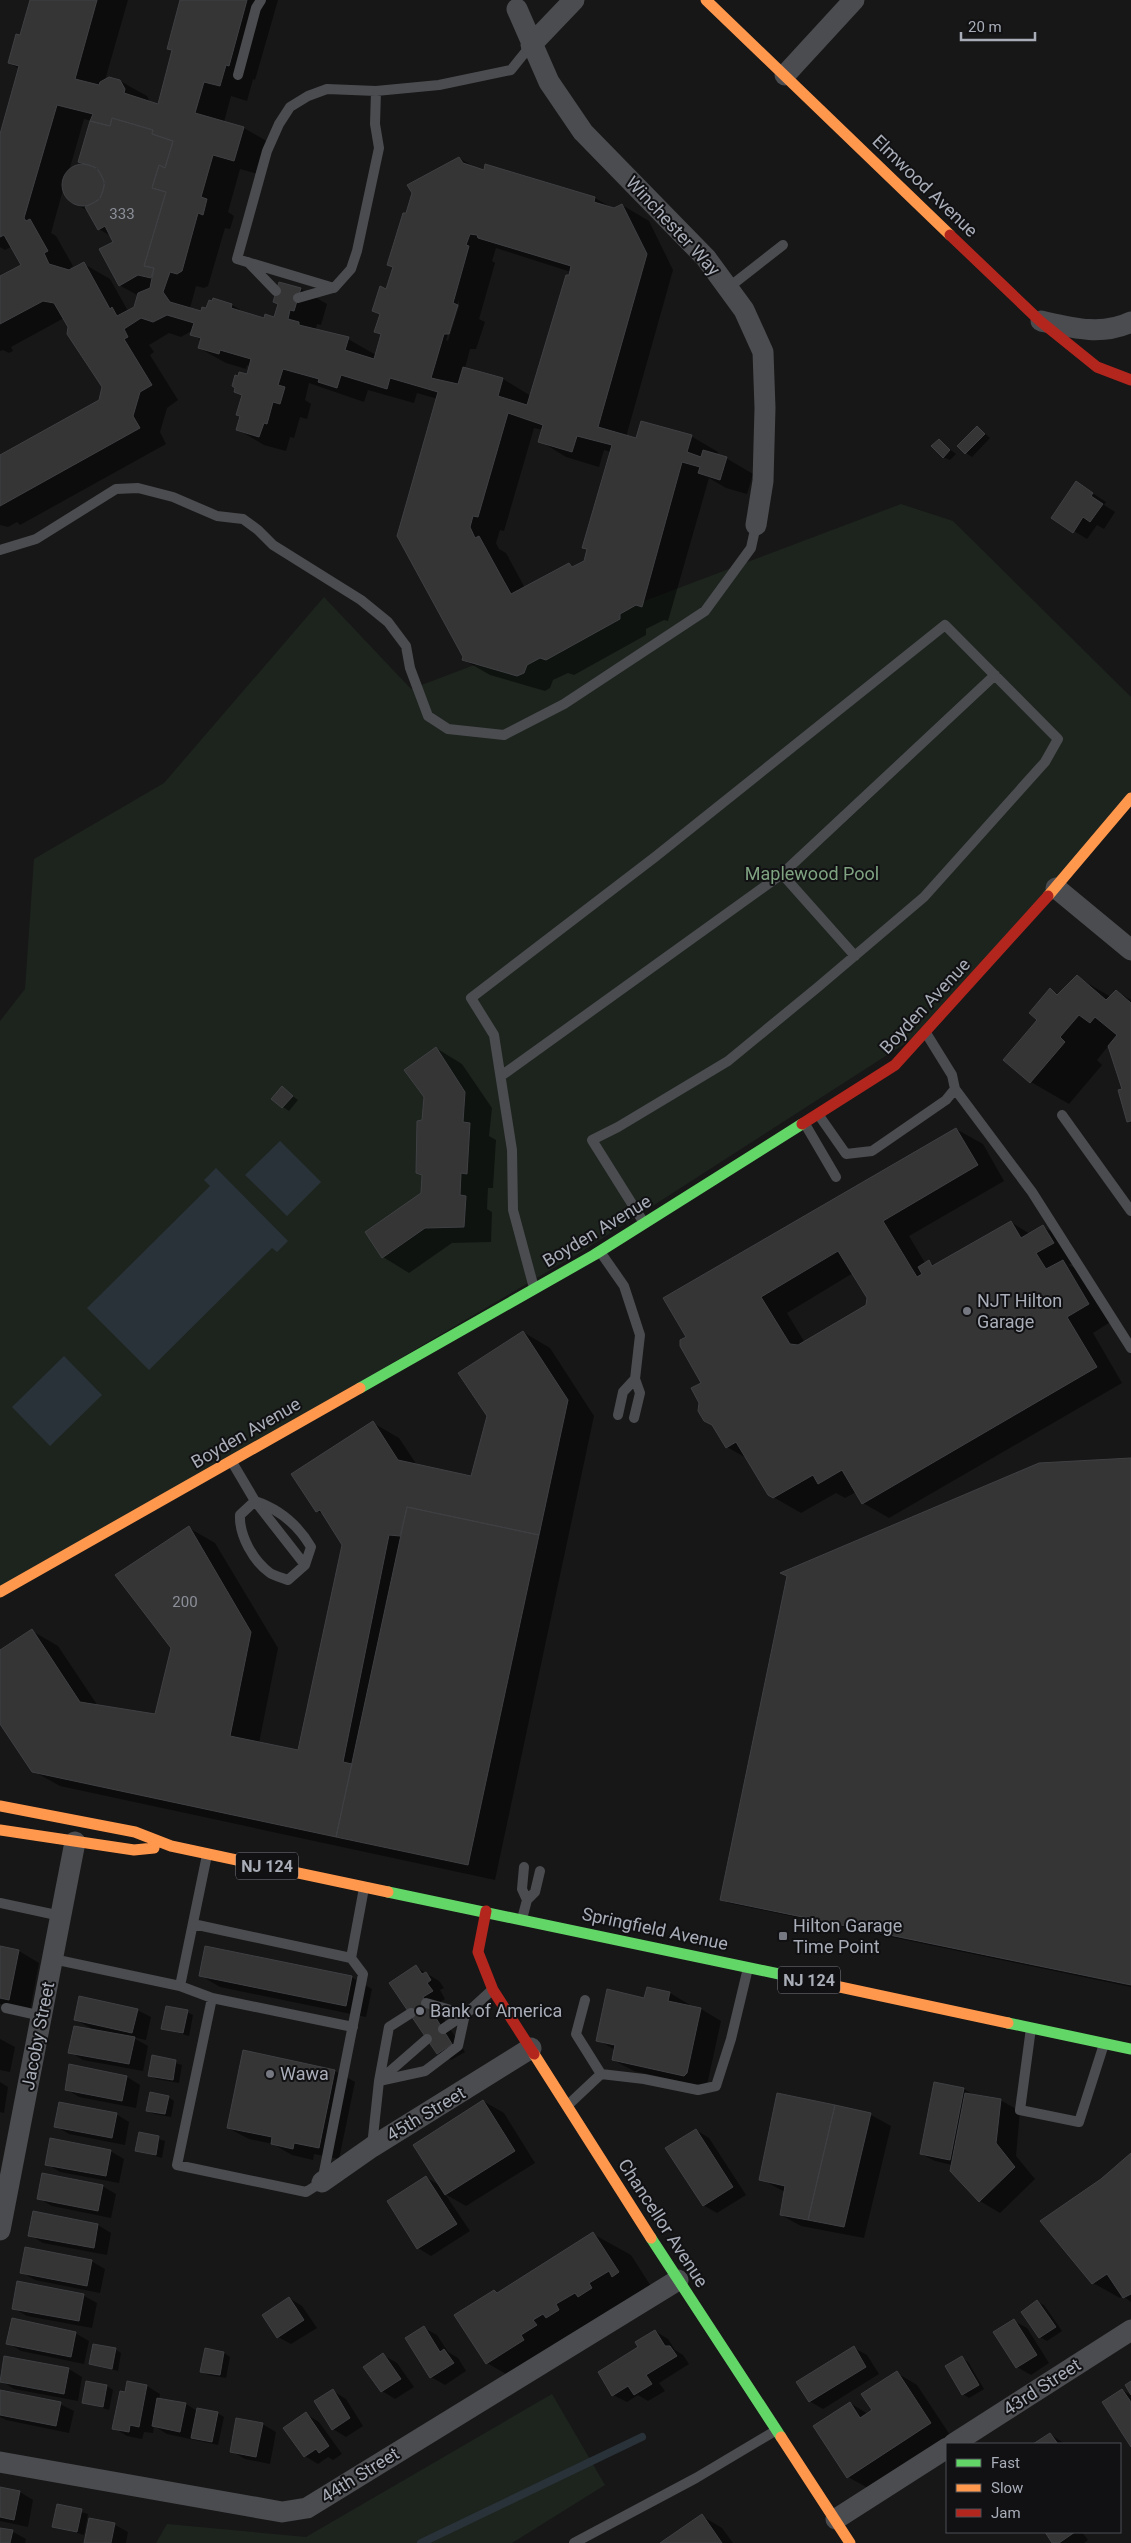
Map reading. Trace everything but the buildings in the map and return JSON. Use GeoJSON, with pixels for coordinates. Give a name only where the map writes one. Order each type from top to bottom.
{"type":"FeatureCollection","features":[{"type":"Feature","properties":{"kind":"main road","name":"Elmwood Avenue"},"geometry":{"type":"LineString","coordinates":[[706,0],[1040,321],[1097,367],[1131,380]]}},
{"type":"Feature","properties":{"kind":"main road","name":"Boyden Avenue"},"geometry":{"type":"LineString","coordinates":[[0,1592],[600,1252],[895,1066],[1056,888],[1131,798]]}},
{"type":"Feature","properties":{"kind":"main road","name":"Springfield Avenue"},"geometry":{"type":"LineString","coordinates":[[3,1806],[135,1832],[171,1846],[486,1911],[1131,2049]]}},
{"type":"Feature","properties":{"kind":"main road","name":"Springfield Avenue"},"geometry":{"type":"LineString","coordinates":[[0,1830],[134,1850],[171,1846]]}},
{"type":"Feature","properties":{"kind":"main road","name":"Chancellor Avenue"},"geometry":{"type":"LineString","coordinates":[[486,1911],[478,1952],[493,1990],[678,2280],[850,2543]]}},
{"type":"Feature","properties":{"kind":"street"},"geometry":{"type":"LineString","coordinates":[[531,46],[574,0]]}},
{"type":"Feature","properties":{"kind":"street"},"geometry":{"type":"LineString","coordinates":[[785,75],[854,0]]}},
{"type":"Feature","properties":{"kind":"street","name":"Winchester Way"},"geometry":{"type":"LineString","coordinates":[[517,3],[531,46],[549,82],[583,132],[706,258],[744,310],[763,352],[765,408],[763,480],[756,525]]}},
{"type":"Feature","properties":{"kind":"street"},"geometry":{"type":"LineString","coordinates":[[1040,321],[1071,328],[1106,330],[1131,322]]}},
{"type":"Feature","properties":{"kind":"street"},"geometry":{"type":"LineString","coordinates":[[1056,888],[1131,950]]}},
{"type":"Feature","properties":{"kind":"street","name":"Jacoby Street"},"geometry":{"type":"LineString","coordinates":[[0,2230],[3,2200],[42,2016],[75,1842]]}},
{"type":"Feature","properties":{"kind":"street","name":"45th Street"},"geometry":{"type":"LineString","coordinates":[[322,2182],[372,2146],[531,2048]]}},
{"type":"Feature","properties":{"kind":"street","name":"44th Street"},"geometry":{"type":"LineString","coordinates":[[0,2462],[282,2512],[307,2508],[678,2280]]}},
{"type":"Feature","properties":{"kind":"street","name":"43rd Street"},"geometry":{"type":"LineString","coordinates":[[954,2443],[1131,2330]]}},
{"type":"Feature","properties":{"kind":"street"},"geometry":{"type":"LineString","coordinates":[[836,2519],[946,2449]]}},
{"type":"Feature","properties":{"kind":"lane"},"geometry":{"type":"LineString","coordinates":[[238,75],[256,8],[261,0]]}},
{"type":"Feature","properties":{"kind":"lane"},"geometry":{"type":"LineString","coordinates":[[334,288],[238,259],[265,160],[279,124],[290,107],[308,96],[327,89],[376,91],[439,85],[511,70],[531,46]]}},
{"type":"Feature","properties":{"kind":"lane"},"geometry":{"type":"LineString","coordinates":[[298,298],[334,288],[351,269],[358,250],[379,148],[375,124],[376,91]]}},
{"type":"Feature","properties":{"kind":"lane"},"geometry":{"type":"LineString","coordinates":[[728,288],[783,244]]}},
{"type":"Feature","properties":{"kind":"lane"},"geometry":{"type":"LineString","coordinates":[[247,262],[276,291]]}},
{"type":"Feature","properties":{"kind":"lane"},"geometry":{"type":"LineString","coordinates":[[0,550],[36,539],[116,489],[138,488],[174,497],[217,516],[243,520],[258,530],[272,545],[361,600],[388,622],[406,646],[410,668],[428,716],[448,729],[504,735],[564,704],[705,611],[751,548],[756,525]]}},
{"type":"Feature","properties":{"kind":"lane"},"geometry":{"type":"LineString","coordinates":[[534,1289],[513,1210],[512,1150],[494,1035],[471,998],[655,858],[945,624],[1058,739],[1045,762],[924,898],[728,1061],[618,1127],[592,1140],[644,1224]]}},
{"type":"Feature","properties":{"kind":"lane"},"geometry":{"type":"LineString","coordinates":[[501,1076],[782,874],[995,675]]}},
{"type":"Feature","properties":{"kind":"lane"},"geometry":{"type":"LineString","coordinates":[[782,874],[854,956]]}},
{"type":"Feature","properties":{"kind":"lane"},"geometry":{"type":"LineString","coordinates":[[926,1032],[952,1075],[955,1089],[1032,1192],[1131,1348]]}},
{"type":"Feature","properties":{"kind":"lane"},"geometry":{"type":"LineString","coordinates":[[818,1114],[846,1154],[872,1152],[946,1100],[955,1089]]}},
{"type":"Feature","properties":{"kind":"lane"},"geometry":{"type":"LineString","coordinates":[[1062,1115],[1131,1211]]}},
{"type":"Feature","properties":{"kind":"lane"},"geometry":{"type":"LineString","coordinates":[[804,1123],[836,1177]]}},
{"type":"Feature","properties":{"kind":"lane"},"geometry":{"type":"LineString","coordinates":[[600,1252],[624,1286],[640,1335],[635,1379],[640,1393],[634,1418]]}},
{"type":"Feature","properties":{"kind":"lane"},"geometry":{"type":"LineString","coordinates":[[618,1415],[623,1392],[635,1379]]}},
{"type":"Feature","properties":{"kind":"lane"},"geometry":{"type":"LineString","coordinates":[[232,1462],[255,1502],[305,1565]]}},
{"type":"Feature","properties":{"kind":"lane"},"geometry":{"type":"LineString","coordinates":[[255,1502],[270,1506],[301,1530],[311,1547],[305,1565],[288,1580],[270,1573],[252,1554],[240,1527],[240,1516],[255,1502]]}},
{"type":"Feature","properties":{"kind":"lane"},"geometry":{"type":"LineString","coordinates":[[180,1986],[207,1853]]}},
{"type":"Feature","properties":{"kind":"lane"},"geometry":{"type":"LineString","coordinates":[[524,1868],[522,1889],[527,1900]]}},
{"type":"Feature","properties":{"kind":"lane"},"geometry":{"type":"LineString","coordinates":[[522,1919],[527,1900],[534,1892],[540,1871]]}},
{"type":"Feature","properties":{"kind":"lane"},"geometry":{"type":"LineString","coordinates":[[351,1958],[364,1886]]}},
{"type":"Feature","properties":{"kind":"lane"},"geometry":{"type":"LineString","coordinates":[[0,1903],[61,1916]]}},
{"type":"Feature","properties":{"kind":"lane"},"geometry":{"type":"LineString","coordinates":[[193,1924],[351,1958],[363,1974],[322,2182],[306,2192],[177,2165],[212,1998]]}},
{"type":"Feature","properties":{"kind":"lane"},"geometry":{"type":"LineString","coordinates":[[53,1959],[180,1986],[212,1998],[353,2027]]}},
{"type":"Feature","properties":{"kind":"lane"},"geometry":{"type":"LineString","coordinates":[[567,2105],[601,2074],[644,2079],[698,2090],[716,2086],[731,2039],[748,1967]]}},
{"type":"Feature","properties":{"kind":"lane"},"geometry":{"type":"LineString","coordinates":[[443,2029],[465,2014],[493,1990]]}},
{"type":"Feature","properties":{"kind":"lane"},"geometry":{"type":"LineString","coordinates":[[585,2000],[576,2034],[601,2074]]}},
{"type":"Feature","properties":{"kind":"lane"},"geometry":{"type":"LineString","coordinates":[[426,2003],[465,2014]]}},
{"type":"Feature","properties":{"kind":"lane"},"geometry":{"type":"LineString","coordinates":[[6,2008],[42,2016]]}},
{"type":"Feature","properties":{"kind":"lane"},"geometry":{"type":"LineString","coordinates":[[372,2146],[379,2081],[389,2027],[411,2013]]}},
{"type":"Feature","properties":{"kind":"lane"},"geometry":{"type":"LineString","coordinates":[[379,2081],[425,2071],[458,2046],[465,2014]]}},
{"type":"Feature","properties":{"kind":"lane"},"geometry":{"type":"LineString","coordinates":[[1031,2027],[1020,2110],[1079,2122],[1104,2043]]}},
{"type":"Feature","properties":{"kind":"lane"},"geometry":{"type":"LineString","coordinates":[[379,2081],[427,2039]]}},
{"type":"Feature","properties":{"kind":"lane"},"geometry":{"type":"LineString","coordinates":[[574,2543],[696,2478],[776,2430]]}},
{"type":"Feature","properties":{"kind":"green space","name":"Maplewood Pool"},"geometry":{"type":"Polygon","coordinates":[[[901,504],[953,521],[1131,697],[1131,805],[940,1021],[581,1252],[0,1593],[0,1021],[25,989],[34,859],[164,783],[324,597],[411,689],[901,504]]]}},
{"type":"Feature","properties":{"kind":"green space"},"geometry":{"type":"Polygon","coordinates":[[[552,2394],[605,2485],[512,2543],[156,2543],[167,2524],[306,2537],[552,2394]]]}},
{"type":"Feature","properties":{"kind":"shaded area"},"geometry":{"type":"Polygon","coordinates":[[[280,1141],[321,1182],[287,1216],[245,1175],[280,1141]]]}},
{"type":"Feature","properties":{"kind":"shaded area"},"geometry":{"type":"Polygon","coordinates":[[[216,1168],[288,1241],[277,1252],[272,1248],[149,1370],[87,1308],[210,1186],[204,1180],[216,1168]]]}},
{"type":"Feature","properties":{"kind":"shaded area"},"geometry":{"type":"Polygon","coordinates":[[[64,1356],[102,1395],[50,1446],[12,1407],[64,1356]]]}},
{"type":"Feature","properties":{"kind":"waterway"},"geometry":{"type":"LineString","coordinates":[[421,2543],[642,2437]]}},
{"type":"Feature","properties":{"kind":"traffic: fast"},"geometry":{"type":"LineString","coordinates":[[360,1388],[594,1255],[802,1124]]}},
{"type":"Feature","properties":{"kind":"traffic: fast"},"geometry":{"type":"LineString","coordinates":[[388,1892],[798,1978]]}},
{"type":"Feature","properties":{"kind":"traffic: fast"},"geometry":{"type":"LineString","coordinates":[[1008,2023],[1131,2049]]}},
{"type":"Feature","properties":{"kind":"traffic: fast"},"geometry":{"type":"LineString","coordinates":[[651,2238],[781,2437]]}},
{"type":"Feature","properties":{"kind":"traffic: slow"},"geometry":{"type":"LineString","coordinates":[[706,0],[950,235]]}},
{"type":"Feature","properties":{"kind":"traffic: slow"},"geometry":{"type":"LineString","coordinates":[[1048,896],[1131,798]]}},
{"type":"Feature","properties":{"kind":"traffic: slow"},"geometry":{"type":"LineString","coordinates":[[0,1592],[360,1388]]}},
{"type":"Feature","properties":{"kind":"traffic: slow"},"geometry":{"type":"LineString","coordinates":[[0,1806],[135,1832],[171,1846],[388,1892]]}},
{"type":"Feature","properties":{"kind":"traffic: slow"},"geometry":{"type":"LineString","coordinates":[[0,1830],[134,1850],[154,1848]]}},
{"type":"Feature","properties":{"kind":"traffic: slow"},"geometry":{"type":"LineString","coordinates":[[798,1978],[1008,2023]]}},
{"type":"Feature","properties":{"kind":"traffic: slow"},"geometry":{"type":"LineString","coordinates":[[534,2054],[651,2238]]}},
{"type":"Feature","properties":{"kind":"traffic: slow"},"geometry":{"type":"LineString","coordinates":[[781,2437],[850,2543]]}},
{"type":"Feature","properties":{"kind":"traffic: jam"},"geometry":{"type":"LineString","coordinates":[[950,235],[1040,321],[1097,367],[1131,380]]}},
{"type":"Feature","properties":{"kind":"traffic: jam"},"geometry":{"type":"LineString","coordinates":[[802,1124],[895,1065],[1048,896]]}},
{"type":"Feature","properties":{"kind":"traffic: jam"},"geometry":{"type":"LineString","coordinates":[[486,1911],[478,1952],[493,1990],[534,2054]]}},
{"type":"Feature","properties":{"kind":"place","name":"NJT Hilton Garage"},"geometry":{"type":"Point","coordinates":[967,1311]}},
{"type":"Feature","properties":{"kind":"place","name":"Hilton Garage Time Point"},"geometry":{"type":"Point","coordinates":[783,1936]}},
{"type":"Feature","properties":{"kind":"place","name":"Bank of America"},"geometry":{"type":"Point","coordinates":[420,2011]}},
{"type":"Feature","properties":{"kind":"place","name":"Wawa"},"geometry":{"type":"Point","coordinates":[270,2074]}}]}
